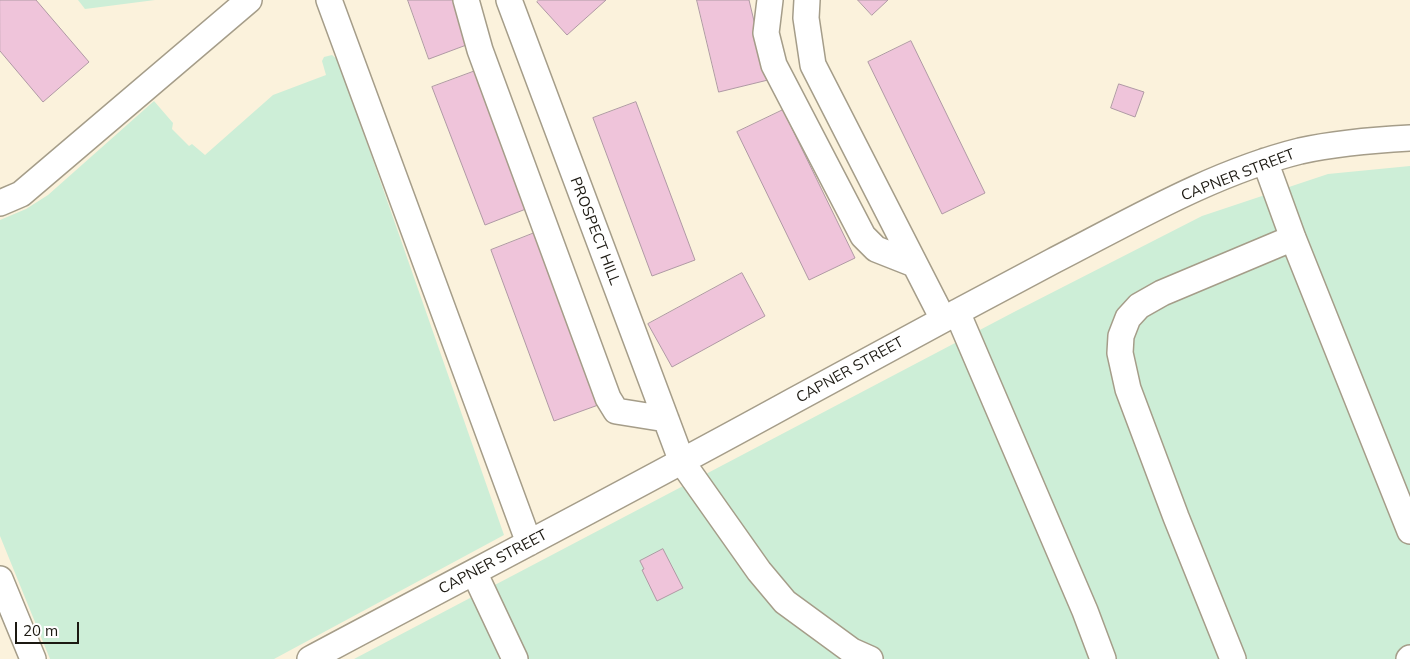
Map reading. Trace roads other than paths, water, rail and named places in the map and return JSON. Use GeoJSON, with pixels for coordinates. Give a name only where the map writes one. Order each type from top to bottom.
{"type":"FeatureCollection","features":[{"type":"Feature","properties":{"kind":"street"},"geometry":{"type":"LineString","coordinates":[[0,203],[21,194],[249,0]]}},
{"type":"Feature","properties":{"kind":"street"},"geometry":{"type":"LineString","coordinates":[[329,0],[528,543]]}},
{"type":"Feature","properties":{"kind":"street"},"geometry":{"type":"LineString","coordinates":[[466,0],[480,50],[608,398],[616,411],[666,419]]}},
{"type":"Feature","properties":{"kind":"street","name":"PROSPECT HILL"},"geometry":{"type":"LineString","coordinates":[[509,0],[682,462],[758,571],[785,602],[852,650],[870,659]]}},
{"type":"Feature","properties":{"kind":"street"},"geometry":{"type":"LineString","coordinates":[[770,0],[766,33],[774,65],[863,236],[876,249],[914,264]]}},
{"type":"Feature","properties":{"kind":"street"},"geometry":{"type":"LineString","coordinates":[[806,0],[806,18],[813,66],[914,264],[950,315],[1085,611],[1103,659]]}},
{"type":"Feature","properties":{"kind":"street","name":"CAPNER STREET"},"geometry":{"type":"LineString","coordinates":[[310,659],[682,462],[950,315],[1165,203],[1210,182],[1302,151],[1349,143],[1410,138]]}},
{"type":"Feature","properties":{"kind":"street"},"geometry":{"type":"LineString","coordinates":[[1265,162],[1293,238],[1410,531]]}},
{"type":"Feature","properties":{"kind":"street"},"geometry":{"type":"LineString","coordinates":[[1233,659],[1176,517],[1128,389],[1120,353],[1121,336],[1128,318],[1139,306],[1293,238]]}},
{"type":"Feature","properties":{"kind":"street"},"geometry":{"type":"LineString","coordinates":[[474,572],[515,659]]}},
{"type":"Feature","properties":{"kind":"street"},"geometry":{"type":"LineString","coordinates":[[0,579],[33,659]]}}]}
